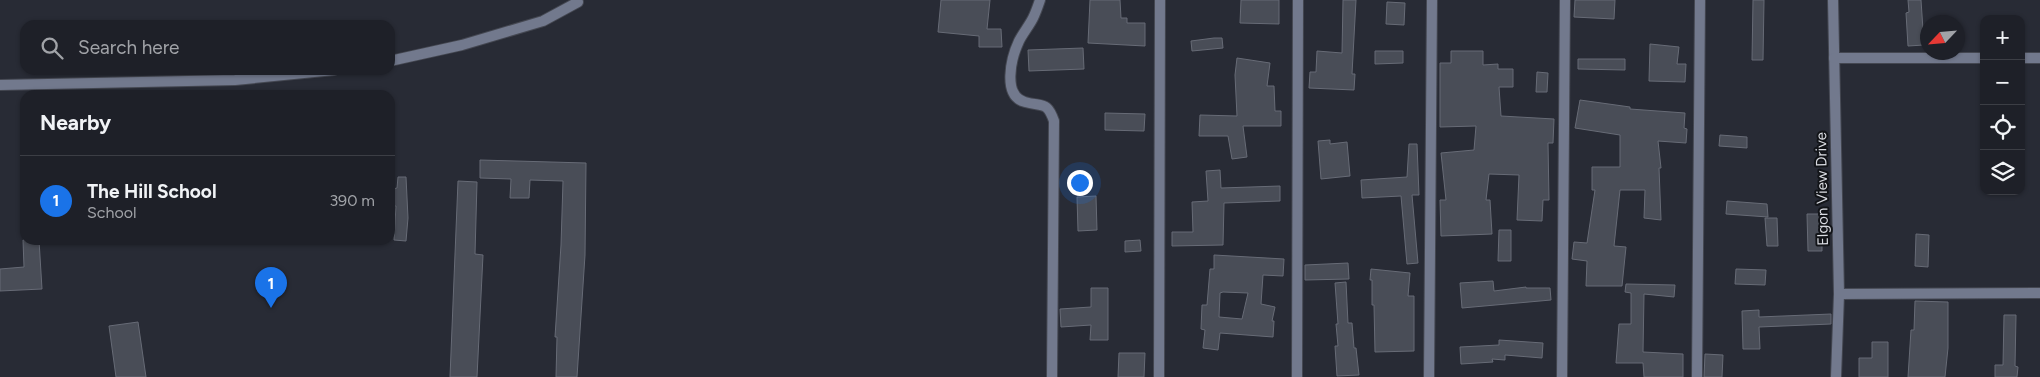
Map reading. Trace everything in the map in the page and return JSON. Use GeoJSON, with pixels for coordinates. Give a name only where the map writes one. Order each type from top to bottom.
{"type":"FeatureCollection","features":[{"type":"Feature","properties":{"kind":"street"},"geometry":{"type":"LineString","coordinates":[[1040,0],[1033,18],[1018,42],[1010,89],[1014,95],[1024,102],[1041,104],[1050,110],[1054,121],[1052,377]]}},
{"type":"Feature","properties":{"kind":"street"},"geometry":{"type":"LineString","coordinates":[[1159,377],[1160,0]]}},
{"type":"Feature","properties":{"kind":"street"},"geometry":{"type":"LineString","coordinates":[[1297,377],[1298,0]]}},
{"type":"Feature","properties":{"kind":"street"},"geometry":{"type":"LineString","coordinates":[[1429,377],[1432,0]]}},
{"type":"Feature","properties":{"kind":"street"},"geometry":{"type":"LineString","coordinates":[[1562,377],[1565,0]]}},
{"type":"Feature","properties":{"kind":"street"},"geometry":{"type":"LineString","coordinates":[[1697,377],[1700,0]]}},
{"type":"Feature","properties":{"kind":"street","name":"Elgon View Drive"},"geometry":{"type":"LineString","coordinates":[[1833,0],[1839,294],[1836,377]]}},
{"type":"Feature","properties":{"kind":"street"},"geometry":{"type":"LineString","coordinates":[[395,60],[462,45],[543,21],[578,2]]}},
{"type":"Feature","properties":{"kind":"street"},"geometry":{"type":"LineString","coordinates":[[1834,58],[1980,58]]}},
{"type":"Feature","properties":{"kind":"street"},"geometry":{"type":"LineString","coordinates":[[2025,58],[2040,58]]}},
{"type":"Feature","properties":{"kind":"street"},"geometry":{"type":"LineString","coordinates":[[0,85],[235,80],[284,75]]}},
{"type":"Feature","properties":{"kind":"street"},"geometry":{"type":"LineString","coordinates":[[1839,294],[2040,293]]}},
{"type":"Feature","properties":{"kind":"building"},"geometry":{"type":"Polygon","coordinates":[[[941,0],[990,0],[987,29],[1001,29],[1002,47],[979,47],[979,36],[938,32],[941,0]]]}},
{"type":"Feature","properties":{"kind":"building"},"geometry":{"type":"Polygon","coordinates":[[[1090,0],[1120,0],[1121,18],[1127,18],[1127,23],[1145,23],[1145,46],[1088,43],[1090,0]]]}},
{"type":"Feature","properties":{"kind":"building"},"geometry":{"type":"Polygon","coordinates":[[[1241,0],[1279,0],[1279,24],[1240,23],[1241,0]]]}},
{"type":"Feature","properties":{"kind":"building"},"geometry":{"type":"Polygon","coordinates":[[[1343,0],[1356,0],[1352,74],[1355,74],[1354,90],[1309,88],[1310,72],[1316,72],[1317,51],[1342,53],[1343,0]]]}},
{"type":"Feature","properties":{"kind":"building"},"geometry":{"type":"Polygon","coordinates":[[[1575,0],[1615,0],[1614,19],[1574,17],[1575,0]]]}},
{"type":"Feature","properties":{"kind":"building"},"geometry":{"type":"Polygon","coordinates":[[[1753,0],[1764,0],[1763,60],[1752,60],[1753,0]]]}},
{"type":"Feature","properties":{"kind":"building"},"geometry":{"type":"Polygon","coordinates":[[[1908,0],[1921,0],[1920,45],[1908,46],[1906,13],[1909,12],[1908,0]]]}},
{"type":"Feature","properties":{"kind":"building"},"geometry":{"type":"Polygon","coordinates":[[[1387,2],[1405,3],[1404,25],[1386,24],[1387,2]]]}},
{"type":"Feature","properties":{"kind":"building"},"geometry":{"type":"Polygon","coordinates":[[[1222,38],[1223,48],[1192,51],[1191,41],[1222,38]]]}},
{"type":"Feature","properties":{"kind":"building"},"geometry":{"type":"Polygon","coordinates":[[[1650,44],[1679,47],[1677,64],[1686,64],[1685,82],[1649,81],[1650,44]]]}},
{"type":"Feature","properties":{"kind":"building"},"geometry":{"type":"Polygon","coordinates":[[[1083,48],[1084,69],[1029,71],[1028,50],[1083,48]]]}},
{"type":"Feature","properties":{"kind":"building"},"geometry":{"type":"Polygon","coordinates":[[[1375,51],[1403,51],[1403,63],[1375,64],[1375,51]]]}},
{"type":"Feature","properties":{"kind":"building"},"geometry":{"type":"Polygon","coordinates":[[[1451,51],[1483,51],[1483,65],[1498,64],[1498,69],[1513,69],[1513,87],[1499,87],[1501,116],[1554,119],[1553,143],[1548,143],[1549,200],[1543,200],[1542,221],[1517,220],[1519,175],[1489,174],[1486,200],[1490,200],[1492,234],[1441,236],[1440,200],[1446,200],[1441,153],[1474,150],[1476,126],[1440,127],[1440,63],[1451,63],[1451,51]]]}},
{"type":"Feature","properties":{"kind":"building"},"geometry":{"type":"Polygon","coordinates":[[[1237,58],[1270,63],[1267,86],[1274,86],[1275,111],[1281,111],[1281,126],[1243,126],[1247,157],[1232,159],[1228,136],[1199,136],[1200,115],[1237,116],[1235,75],[1237,58]]]}},
{"type":"Feature","properties":{"kind":"building"},"geometry":{"type":"Polygon","coordinates":[[[1578,59],[1625,59],[1625,70],[1578,69],[1578,59]]]}},
{"type":"Feature","properties":{"kind":"building"},"geometry":{"type":"Polygon","coordinates":[[[1537,72],[1548,73],[1547,92],[1536,92],[1537,72]]]}},
{"type":"Feature","properties":{"kind":"building"},"geometry":{"type":"Polygon","coordinates":[[[1580,100],[1630,107],[1630,109],[1685,113],[1686,143],[1658,141],[1661,168],[1659,168],[1661,220],[1644,218],[1645,190],[1620,190],[1614,246],[1626,247],[1622,286],[1586,286],[1587,261],[1572,259],[1574,242],[1587,243],[1595,190],[1592,190],[1592,167],[1620,167],[1620,135],[1575,128],[1580,100]]]}},
{"type":"Feature","properties":{"kind":"building"},"geometry":{"type":"Polygon","coordinates":[[[1105,113],[1145,114],[1144,131],[1105,130],[1105,113]]]}},
{"type":"Feature","properties":{"kind":"building"},"geometry":{"type":"Polygon","coordinates":[[[1720,135],[1747,137],[1747,148],[1719,146],[1720,135]]]}},
{"type":"Feature","properties":{"kind":"building"},"geometry":{"type":"Polygon","coordinates":[[[1330,140],[1330,144],[1347,142],[1350,176],[1321,179],[1318,141],[1330,140]]]}},
{"type":"Feature","properties":{"kind":"building"},"geometry":{"type":"Polygon","coordinates":[[[1409,144],[1417,144],[1419,195],[1412,195],[1418,263],[1407,264],[1401,196],[1362,198],[1361,180],[1407,177],[1409,144]]]}},
{"type":"Feature","properties":{"kind":"building"},"geometry":{"type":"Polygon","coordinates":[[[480,160],[586,163],[585,255],[577,377],[556,377],[557,337],[555,337],[563,181],[530,180],[529,198],[510,198],[511,179],[480,178],[480,160]]]}},
{"type":"Feature","properties":{"kind":"building"},"geometry":{"type":"Polygon","coordinates":[[[1220,170],[1221,188],[1280,186],[1280,201],[1224,203],[1223,245],[1172,246],[1172,232],[1193,232],[1192,202],[1208,201],[1206,171],[1220,170]]]}},
{"type":"Feature","properties":{"kind":"building"},"geometry":{"type":"Polygon","coordinates":[[[398,177],[406,177],[408,218],[406,241],[395,240],[395,188],[397,188],[398,177]]]}},
{"type":"Feature","properties":{"kind":"building"},"geometry":{"type":"Polygon","coordinates":[[[458,181],[477,182],[475,254],[483,255],[477,377],[450,377],[458,181]]]}},
{"type":"Feature","properties":{"kind":"building"},"geometry":{"type":"Polygon","coordinates":[[[1096,196],[1097,230],[1078,231],[1077,197],[1096,196]]]}},
{"type":"Feature","properties":{"kind":"building"},"geometry":{"type":"Polygon","coordinates":[[[1727,201],[1767,204],[1768,217],[1726,214],[1727,201]]]}},
{"type":"Feature","properties":{"kind":"building"},"geometry":{"type":"Polygon","coordinates":[[[1807,214],[1822,214],[1822,251],[1808,251],[1807,214]]]}},
{"type":"Feature","properties":{"kind":"building"},"geometry":{"type":"Polygon","coordinates":[[[1765,218],[1777,218],[1778,246],[1767,246],[1765,218]]]}},
{"type":"Feature","properties":{"kind":"building"},"geometry":{"type":"Polygon","coordinates":[[[1499,230],[1511,230],[1511,261],[1498,261],[1499,230]]]}},
{"type":"Feature","properties":{"kind":"building"},"geometry":{"type":"Polygon","coordinates":[[[1916,234],[1929,235],[1928,267],[1915,266],[1916,234]]]}},
{"type":"Feature","properties":{"kind":"building"},"geometry":{"type":"Polygon","coordinates":[[[1140,240],[1141,251],[1125,252],[1125,241],[1140,240]]]}},
{"type":"Feature","properties":{"kind":"building"},"geometry":{"type":"Polygon","coordinates":[[[23,245],[39,245],[42,289],[0,291],[0,269],[24,267],[23,245]]]}},
{"type":"Feature","properties":{"kind":"building"},"geometry":{"type":"Polygon","coordinates":[[[1214,255],[1284,259],[1283,276],[1263,275],[1261,304],[1275,307],[1272,321],[1274,321],[1273,337],[1220,333],[1218,350],[1203,348],[1205,330],[1201,329],[1202,305],[1207,305],[1210,269],[1214,269],[1214,255]],[[1220,293],[1219,317],[1242,319],[1248,293],[1220,293]]]}},
{"type":"Feature","properties":{"kind":"building"},"geometry":{"type":"Polygon","coordinates":[[[1348,263],[1349,279],[1305,280],[1305,265],[1348,263]]]}},
{"type":"Feature","properties":{"kind":"building"},"geometry":{"type":"Polygon","coordinates":[[[1371,269],[1410,273],[1408,296],[1414,296],[1414,351],[1375,352],[1374,305],[1372,305],[1372,280],[1370,280],[1371,269]]]}},
{"type":"Feature","properties":{"kind":"building"},"geometry":{"type":"Polygon","coordinates":[[[1736,269],[1766,270],[1765,285],[1735,284],[1736,269]]]}},
{"type":"Feature","properties":{"kind":"building"},"geometry":{"type":"Polygon","coordinates":[[[1493,281],[1494,291],[1526,287],[1550,288],[1551,300],[1462,308],[1460,283],[1493,281]]]}},
{"type":"Feature","properties":{"kind":"building"},"geometry":{"type":"Polygon","coordinates":[[[1346,282],[1348,323],[1352,323],[1359,375],[1337,376],[1335,346],[1338,346],[1336,324],[1338,324],[1335,283],[1346,282]]]}},
{"type":"Feature","properties":{"kind":"building"},"geometry":{"type":"Polygon","coordinates":[[[1626,284],[1675,285],[1674,297],[1644,294],[1643,352],[1683,354],[1683,377],[1644,377],[1643,363],[1616,363],[1619,324],[1631,324],[1631,293],[1625,292],[1626,284]]]}},
{"type":"Feature","properties":{"kind":"building"},"geometry":{"type":"Polygon","coordinates":[[[1091,288],[1108,288],[1108,340],[1090,340],[1091,325],[1061,327],[1060,309],[1091,307],[1091,288]]]}},
{"type":"Feature","properties":{"kind":"building"},"geometry":{"type":"Polygon","coordinates":[[[1915,301],[1948,302],[1948,348],[1945,377],[1908,377],[1911,330],[1914,330],[1915,301]]]}},
{"type":"Feature","properties":{"kind":"building"},"geometry":{"type":"Polygon","coordinates":[[[1759,310],[1759,317],[1831,314],[1831,324],[1759,327],[1760,349],[1743,349],[1742,311],[1759,310]]]}},
{"type":"Feature","properties":{"kind":"building"},"geometry":{"type":"Polygon","coordinates":[[[2004,315],[2016,315],[2015,366],[2018,367],[2017,377],[1995,377],[1995,365],[2003,365],[2004,315]]]}},
{"type":"Feature","properties":{"kind":"building"},"geometry":{"type":"Polygon","coordinates":[[[138,322],[146,377],[116,377],[109,326],[138,322]]]}},
{"type":"Feature","properties":{"kind":"building"},"geometry":{"type":"Polygon","coordinates":[[[1499,340],[1543,343],[1542,358],[1505,355],[1505,360],[1492,359],[1493,362],[1461,364],[1460,347],[1499,345],[1499,340]]]}},
{"type":"Feature","properties":{"kind":"building"},"geometry":{"type":"Polygon","coordinates":[[[1872,342],[1888,342],[1888,377],[1859,377],[1859,358],[1872,358],[1872,342]]]}},
{"type":"Feature","properties":{"kind":"building"},"geometry":{"type":"Polygon","coordinates":[[[1119,353],[1145,353],[1144,377],[1118,377],[1119,353]]]}},
{"type":"Feature","properties":{"kind":"building"},"geometry":{"type":"Polygon","coordinates":[[[1705,354],[1723,355],[1722,377],[1704,377],[1705,354]]]}},
{"type":"Feature","properties":{"kind":"place","name":"The Hill School"},"geometry":{"type":"Point","coordinates":[271,308]}}]}
